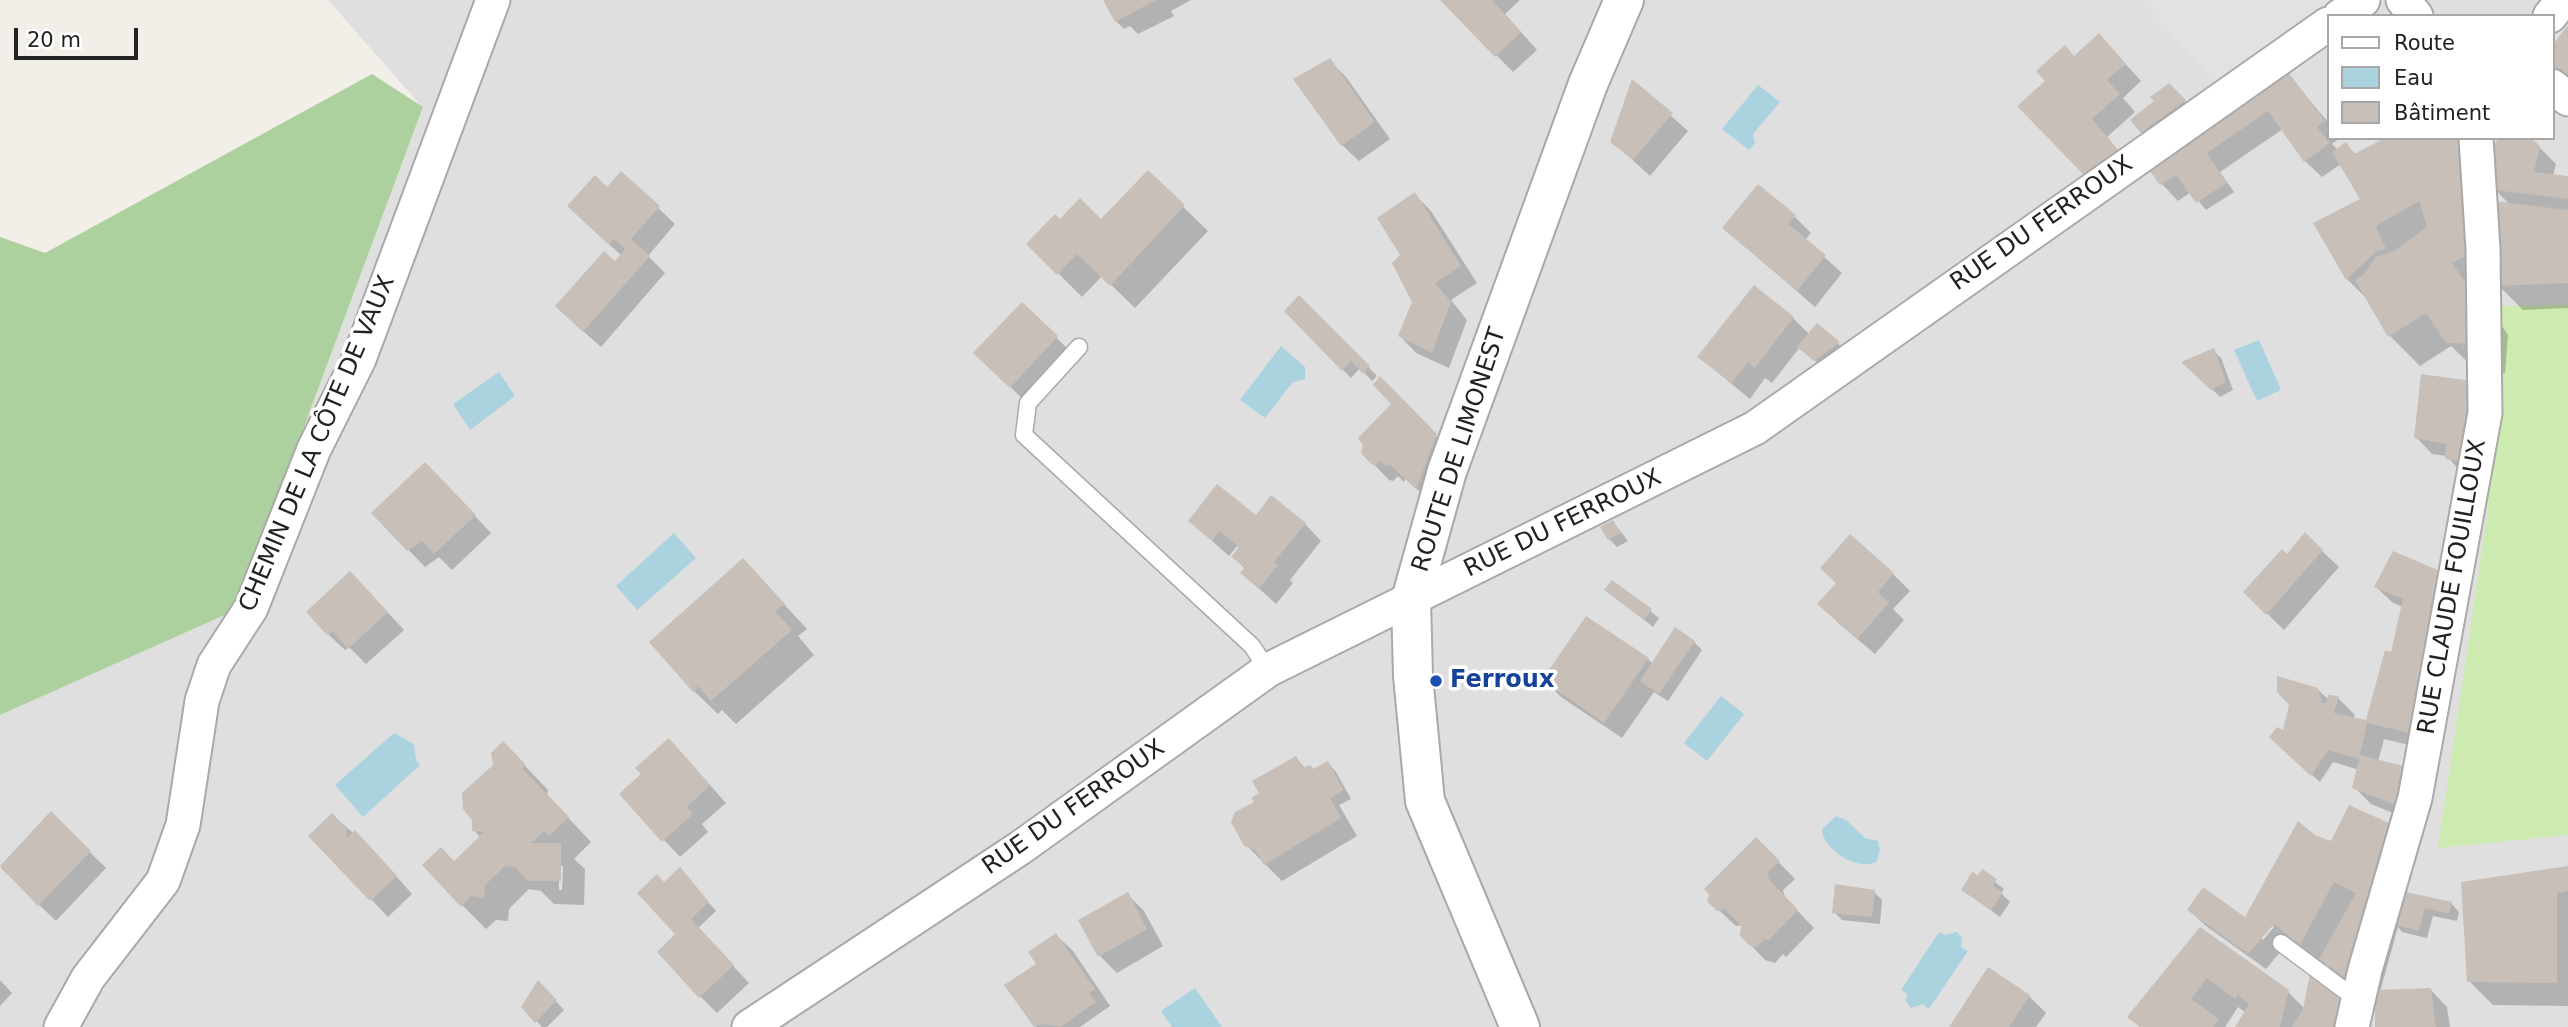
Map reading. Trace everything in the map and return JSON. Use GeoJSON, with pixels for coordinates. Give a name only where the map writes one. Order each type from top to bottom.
{"type":"FeatureCollection","features":[{"type":"Feature","properties":{"kind":"street","name":"CHEMIN DE LA CÔTE DE VAUX"},"geometry":{"type":"LineString","coordinates":[[61,1027],[89,978],[163,881],[183,825],[202,701],[214,666],[251,608],[314,449],[359,359],[493,0]]}},
{"type":"Feature","properties":{"kind":"street","name":"ROUTE DE LIMONEST"},"geometry":{"type":"LineString","coordinates":[[1520,1027],[1425,801],[1413,676],[1411,600],[1447,471],[1588,84],[1624,0]]}},
{"type":"Feature","properties":{"kind":"street"},"geometry":{"type":"LineString","coordinates":[[2343,14],[2363,0]]}},
{"type":"Feature","properties":{"kind":"street"},"geometry":{"type":"LineString","coordinates":[[2403,0],[2414,14]]}},
{"type":"Feature","properties":{"kind":"street"},"geometry":{"type":"LineString","coordinates":[[2552,14],[2563,0]]}},
{"type":"Feature","properties":{"kind":"street","name":"RUE DU FERROUX"},"geometry":{"type":"LineString","coordinates":[[750,1027],[1020,848],[1268,670],[1755,428],[2326,25]]}},
{"type":"Feature","properties":{"kind":"street"},"geometry":{"type":"LineString","coordinates":[[2554,88],[2568,99]]}},
{"type":"Feature","properties":{"kind":"street","name":"RUE CLAUDE FOUILLOUX"},"geometry":{"type":"LineString","coordinates":[[2352,1027],[2415,798],[2485,413],[2483,249],[2476,140]]}},
{"type":"Feature","properties":{"kind":"lane"},"geometry":{"type":"LineString","coordinates":[[1079,347],[1028,403],[1024,435],[1252,646],[1268,670]]}},
{"type":"Feature","properties":{"kind":"lane"},"geometry":{"type":"LineString","coordinates":[[2281,943],[2344,990],[2360,993]]}},
{"type":"Feature","properties":{"kind":"shaded area"},"geometry":{"type":"Polygon","coordinates":[[[328,0],[2568,0],[2568,1027],[0,1027],[0,715],[236,610],[423,108],[328,0]]]}},
{"type":"Feature","properties":{"kind":"shaded area"},"geometry":{"type":"Polygon","coordinates":[[[2141,0],[2334,0],[2215,82],[2141,0]]]}},
{"type":"Feature","properties":{"kind":"green space"},"geometry":{"type":"Polygon","coordinates":[[[372,74],[423,107],[236,610],[0,715],[0,237],[45,253],[372,74]]]}},
{"type":"Feature","properties":{"kind":"green space"},"geometry":{"type":"Polygon","coordinates":[[[2568,305],[2568,835],[2438,848],[2488,509],[2494,306],[2568,305]]]}},
{"type":"Feature","properties":{"kind":"water"},"geometry":{"type":"Polygon","coordinates":[[[1758,85],[1780,102],[1753,134],[1755,143],[1749,150],[1722,129],[1758,85]]]}},
{"type":"Feature","properties":{"kind":"water"},"geometry":{"type":"Polygon","coordinates":[[[2259,340],[2281,390],[2257,401],[2234,350],[2259,340]]]}},
{"type":"Feature","properties":{"kind":"water"},"geometry":{"type":"Polygon","coordinates":[[[1281,346],[1305,367],[1305,379],[1292,383],[1265,418],[1240,400],[1281,346]]]}},
{"type":"Feature","properties":{"kind":"water"},"geometry":{"type":"Polygon","coordinates":[[[499,372],[515,396],[470,430],[453,404],[499,372]]]}},
{"type":"Feature","properties":{"kind":"water"},"geometry":{"type":"Polygon","coordinates":[[[674,533],[696,558],[637,610],[616,586],[674,533]]]}},
{"type":"Feature","properties":{"kind":"water"},"geometry":{"type":"Polygon","coordinates":[[[1721,696],[1744,714],[1707,761],[1684,743],[1721,696]]]}},
{"type":"Feature","properties":{"kind":"water"},"geometry":{"type":"Polygon","coordinates":[[[394,733],[414,744],[416,760],[420,765],[363,817],[335,785],[394,733]]]}},
{"type":"Feature","properties":{"kind":"water"},"geometry":{"type":"Polygon","coordinates":[[[1836,816],[1846,820],[1865,838],[1878,841],[1880,851],[1877,861],[1860,864],[1834,851],[1822,829],[1836,816]]]}},
{"type":"Feature","properties":{"kind":"water"},"geometry":{"type":"Polygon","coordinates":[[[1939,932],[1945,935],[1957,932],[1962,938],[1961,947],[1968,951],[1929,1009],[1923,1004],[1911,1008],[1906,1001],[1907,994],[1901,990],[1939,932]]]}},
{"type":"Feature","properties":{"kind":"water"},"geometry":{"type":"Polygon","coordinates":[[[1195,988],[1222,1027],[1172,1027],[1161,1011],[1195,988]]]}},
{"type":"Feature","properties":{"kind":"building"},"geometry":{"type":"Polygon","coordinates":[[[1103,0],[1156,0],[1115,22],[1103,0]]]}},
{"type":"Feature","properties":{"kind":"building"},"geometry":{"type":"Polygon","coordinates":[[[1440,0],[1492,0],[1521,32],[1495,57],[1440,0]]]}},
{"type":"Feature","properties":{"kind":"building"},"geometry":{"type":"Polygon","coordinates":[[[2568,25],[2568,82],[2554,72],[2554,43],[2568,25]]]}},
{"type":"Feature","properties":{"kind":"building"},"geometry":{"type":"Polygon","coordinates":[[[2099,33],[2126,64],[2107,80],[2120,94],[2092,119],[2118,150],[2083,174],[2017,106],[2045,81],[2036,71],[2065,45],[2074,56],[2099,33]]]}},
{"type":"Feature","properties":{"kind":"building"},"geometry":{"type":"Polygon","coordinates":[[[1330,58],[1375,122],[1341,146],[1293,79],[1330,58]]]}},
{"type":"Feature","properties":{"kind":"building"},"geometry":{"type":"Polygon","coordinates":[[[2289,73],[2325,121],[2317,127],[2330,143],[2304,162],[2268,111],[2207,153],[2227,183],[2196,203],[2176,175],[2160,185],[2150,171],[2289,73]]]}},
{"type":"Feature","properties":{"kind":"building"},"geometry":{"type":"Polygon","coordinates":[[[1632,79],[1673,113],[1633,160],[1610,142],[1632,79]]]}},
{"type":"Feature","properties":{"kind":"building"},"geometry":{"type":"Polygon","coordinates":[[[2169,83],[2186,100],[2141,133],[2130,120],[2154,101],[2150,97],[2169,83]]]}},
{"type":"Feature","properties":{"kind":"building"},"geometry":{"type":"Polygon","coordinates":[[[2381,140],[2461,140],[2468,255],[2452,263],[2479,303],[2475,344],[2446,343],[2426,313],[2388,337],[2355,280],[2363,275],[2376,257],[2394,251],[2427,227],[2419,201],[2376,226],[2386,249],[2377,251],[2346,280],[2313,223],[2360,199],[2332,152],[2346,142],[2354,154],[2381,140]]]}},
{"type":"Feature","properties":{"kind":"building"},"geometry":{"type":"Polygon","coordinates":[[[2498,140],[2533,140],[2540,146],[2534,172],[2568,176],[2568,199],[2494,190],[2492,148],[2498,140]]]}},
{"type":"Feature","properties":{"kind":"building"},"geometry":{"type":"Polygon","coordinates":[[[1148,170],[1185,205],[1110,286],[1077,254],[1057,275],[1026,244],[1055,214],[1060,219],[1080,198],[1101,219],[1148,170]]]}},
{"type":"Feature","properties":{"kind":"building"},"geometry":{"type":"Polygon","coordinates":[[[621,171],[660,206],[631,239],[650,256],[583,332],[555,306],[604,251],[615,261],[625,249],[614,239],[609,245],[567,206],[595,175],[607,187],[621,171]]]}},
{"type":"Feature","properties":{"kind":"building"},"geometry":{"type":"Polygon","coordinates":[[[1758,184],[1796,215],[1788,224],[1826,255],[1797,291],[1722,228],[1758,184]]]}},
{"type":"Feature","properties":{"kind":"building"},"geometry":{"type":"Polygon","coordinates":[[[1415,192],[1461,266],[1435,283],[1451,302],[1432,353],[1398,336],[1412,302],[1392,263],[1400,255],[1377,218],[1415,192]]]}},
{"type":"Feature","properties":{"kind":"building"},"geometry":{"type":"Polygon","coordinates":[[[2494,201],[2568,210],[2568,283],[2497,286],[2494,201]]]}},
{"type":"Feature","properties":{"kind":"building"},"geometry":{"type":"Polygon","coordinates":[[[1754,285],[1794,317],[1755,368],[1748,362],[1732,383],[1697,357],[1754,285]]]}},
{"type":"Feature","properties":{"kind":"building"},"geometry":{"type":"Polygon","coordinates":[[[1299,295],[1370,366],[1363,374],[1351,361],[1342,371],[1284,311],[1299,295]]]}},
{"type":"Feature","properties":{"kind":"building"},"geometry":{"type":"Polygon","coordinates":[[[1022,302],[1058,336],[1010,388],[973,353],[1022,302]]]}},
{"type":"Feature","properties":{"kind":"building"},"geometry":{"type":"Polygon","coordinates":[[[1817,323],[1840,342],[1814,361],[1797,347],[1817,323]]]}},
{"type":"Feature","properties":{"kind":"building"},"geometry":{"type":"Polygon","coordinates":[[[2214,348],[2226,382],[2211,390],[2181,362],[2214,348]]]}},
{"type":"Feature","properties":{"kind":"building"},"geometry":{"type":"Polygon","coordinates":[[[2421,374],[2472,381],[2461,461],[2445,459],[2446,444],[2414,438],[2421,374]]]}},
{"type":"Feature","properties":{"kind":"building"},"geometry":{"type":"Polygon","coordinates":[[[1380,376],[1437,434],[1416,489],[1389,464],[1386,466],[1380,461],[1376,465],[1371,464],[1361,453],[1363,445],[1358,438],[1391,404],[1373,385],[1380,376]]]}},
{"type":"Feature","properties":{"kind":"building"},"geometry":{"type":"Polygon","coordinates":[[[425,462],[476,515],[434,554],[422,541],[407,551],[371,513],[425,462]]]}},
{"type":"Feature","properties":{"kind":"building"},"geometry":{"type":"Polygon","coordinates":[[[1217,484],[1256,515],[1271,495],[1306,523],[1274,562],[1278,565],[1259,589],[1240,573],[1245,567],[1231,557],[1239,547],[1219,531],[1212,541],[1188,521],[1217,484]]]}},
{"type":"Feature","properties":{"kind":"building"},"geometry":{"type":"Polygon","coordinates":[[[1613,520],[1621,533],[1608,540],[1600,527],[1613,520]]]}},
{"type":"Feature","properties":{"kind":"building"},"geometry":{"type":"Polygon","coordinates":[[[2305,532],[2323,550],[2266,615],[2243,592],[2282,549],[2287,554],[2305,532]]]}},
{"type":"Feature","properties":{"kind":"building"},"geometry":{"type":"Polygon","coordinates":[[[1850,534],[1894,573],[1878,592],[1889,603],[1857,639],[1817,604],[1836,583],[1820,568],[1850,534]]]}},
{"type":"Feature","properties":{"kind":"building"},"geometry":{"type":"Polygon","coordinates":[[[2393,551],[2445,573],[2414,734],[2367,723],[2360,755],[2407,767],[2404,787],[2393,804],[2352,788],[2359,759],[2328,750],[2311,776],[2269,737],[2277,727],[2283,730],[2289,705],[2277,692],[2277,676],[2318,688],[2322,703],[2326,703],[2328,695],[2339,696],[2334,713],[2366,720],[2385,650],[2391,652],[2403,599],[2374,587],[2393,551]]]}},
{"type":"Feature","properties":{"kind":"building"},"geometry":{"type":"Polygon","coordinates":[[[743,558],[785,604],[775,611],[792,630],[711,701],[698,686],[693,692],[649,642],[743,558]]]}},
{"type":"Feature","properties":{"kind":"building"},"geometry":{"type":"Polygon","coordinates":[[[350,571],[388,612],[348,649],[332,631],[327,635],[306,612],[350,571]]]}},
{"type":"Feature","properties":{"kind":"building"},"geometry":{"type":"Polygon","coordinates":[[[1612,580],[1652,609],[1644,620],[1604,590],[1612,580]]]}},
{"type":"Feature","properties":{"kind":"building"},"geometry":{"type":"Polygon","coordinates":[[[1586,616],[1649,658],[1604,723],[1542,680],[1586,616]]]}},
{"type":"Feature","properties":{"kind":"building"},"geometry":{"type":"Polygon","coordinates":[[[1675,627],[1695,641],[1659,694],[1640,681],[1675,627]]]}},
{"type":"Feature","properties":{"kind":"building"},"geometry":{"type":"Polygon","coordinates":[[[669,738],[710,785],[687,807],[693,814],[662,842],[619,794],[641,774],[635,768],[669,738]]]}},
{"type":"Feature","properties":{"kind":"building"},"geometry":{"type":"Polygon","coordinates":[[[503,741],[525,764],[523,769],[569,817],[549,836],[544,831],[531,843],[561,843],[561,881],[528,881],[516,868],[505,866],[485,885],[484,898],[471,896],[461,907],[422,865],[441,847],[454,861],[484,832],[472,831],[472,820],[463,809],[462,793],[493,765],[491,753],[503,741]]]}},
{"type":"Feature","properties":{"kind":"building"},"geometry":{"type":"Polygon","coordinates":[[[1296,756],[1303,768],[1310,765],[1313,769],[1328,761],[1344,790],[1330,798],[1341,818],[1264,865],[1255,850],[1244,846],[1231,822],[1235,812],[1254,802],[1251,798],[1259,793],[1252,781],[1296,756]]]}},
{"type":"Feature","properties":{"kind":"building"},"geometry":{"type":"Polygon","coordinates":[[[2349,805],[2389,823],[2389,841],[2347,979],[2319,959],[2356,893],[2334,882],[2300,945],[2274,924],[2248,954],[2187,910],[2203,887],[2245,917],[2298,821],[2315,835],[2331,841],[2349,805]]]}},
{"type":"Feature","properties":{"kind":"building"},"geometry":{"type":"Polygon","coordinates":[[[51,811],[91,851],[38,906],[0,866],[51,811]]]}},
{"type":"Feature","properties":{"kind":"building"},"geometry":{"type":"Polygon","coordinates":[[[332,813],[347,829],[346,839],[355,830],[397,876],[370,901],[308,836],[332,813]]]}},
{"type":"Feature","properties":{"kind":"building"},"geometry":{"type":"Polygon","coordinates":[[[1756,837],[1780,861],[1767,873],[1769,879],[1798,910],[1768,941],[1765,939],[1756,947],[1749,945],[1740,936],[1741,926],[1725,909],[1717,911],[1707,901],[1709,894],[1704,889],[1756,837]]]}},
{"type":"Feature","properties":{"kind":"building"},"geometry":{"type":"Polygon","coordinates":[[[2568,866],[2568,891],[2557,893],[2557,983],[2467,982],[2461,882],[2568,866]]]}},
{"type":"Feature","properties":{"kind":"building"},"geometry":{"type":"Polygon","coordinates":[[[680,867],[709,902],[691,919],[734,965],[699,998],[657,952],[675,934],[637,893],[657,874],[664,882],[680,867]]]}},
{"type":"Feature","properties":{"kind":"building"},"geometry":{"type":"Polygon","coordinates":[[[1982,869],[1997,879],[1993,886],[2003,892],[1991,910],[1961,890],[1972,872],[1978,875],[1982,869]]]}},
{"type":"Feature","properties":{"kind":"building"},"geometry":{"type":"Polygon","coordinates":[[[1835,884],[1875,890],[1872,917],[1832,913],[1835,884]]]}},
{"type":"Feature","properties":{"kind":"building"},"geometry":{"type":"Polygon","coordinates":[[[2401,891],[2452,902],[2449,914],[2425,908],[2419,931],[2392,924],[2401,891]]]}},
{"type":"Feature","properties":{"kind":"building"},"geometry":{"type":"Polygon","coordinates":[[[1128,892],[1147,929],[1098,957],[1078,920],[1128,892]]]}},
{"type":"Feature","properties":{"kind":"building"},"geometry":{"type":"Polygon","coordinates":[[[2200,927],[2289,990],[2280,1027],[2235,1027],[2249,1004],[2238,995],[2235,999],[2207,978],[2191,999],[2219,1019],[2213,1027],[2140,1027],[2127,1017],[2200,927]]]}},
{"type":"Feature","properties":{"kind":"building"},"geometry":{"type":"Polygon","coordinates":[[[1056,933],[1095,989],[1089,993],[1096,1002],[1061,1027],[1042,1024],[1034,1027],[1004,985],[1036,964],[1028,952],[1056,933]]]}},
{"type":"Feature","properties":{"kind":"building"},"geometry":{"type":"Polygon","coordinates":[[[1988,967],[2030,995],[2009,1027],[1949,1027],[1988,967]]]}},
{"type":"Feature","properties":{"kind":"building"},"geometry":{"type":"Polygon","coordinates":[[[2310,974],[2343,1000],[2343,1009],[2332,1027],[2292,1027],[2303,1009],[2310,974]]]}},
{"type":"Feature","properties":{"kind":"building"},"geometry":{"type":"Polygon","coordinates":[[[538,980],[557,1000],[535,1023],[521,1007],[538,980]]]}},
{"type":"Feature","properties":{"kind":"building"},"geometry":{"type":"Polygon","coordinates":[[[2431,988],[2436,1027],[2375,1027],[2375,990],[2431,988]]]}},
{"type":"Feature","properties":{"kind":"place","name":"Ferroux"},"geometry":{"type":"Point","coordinates":[1436,681]}}]}
